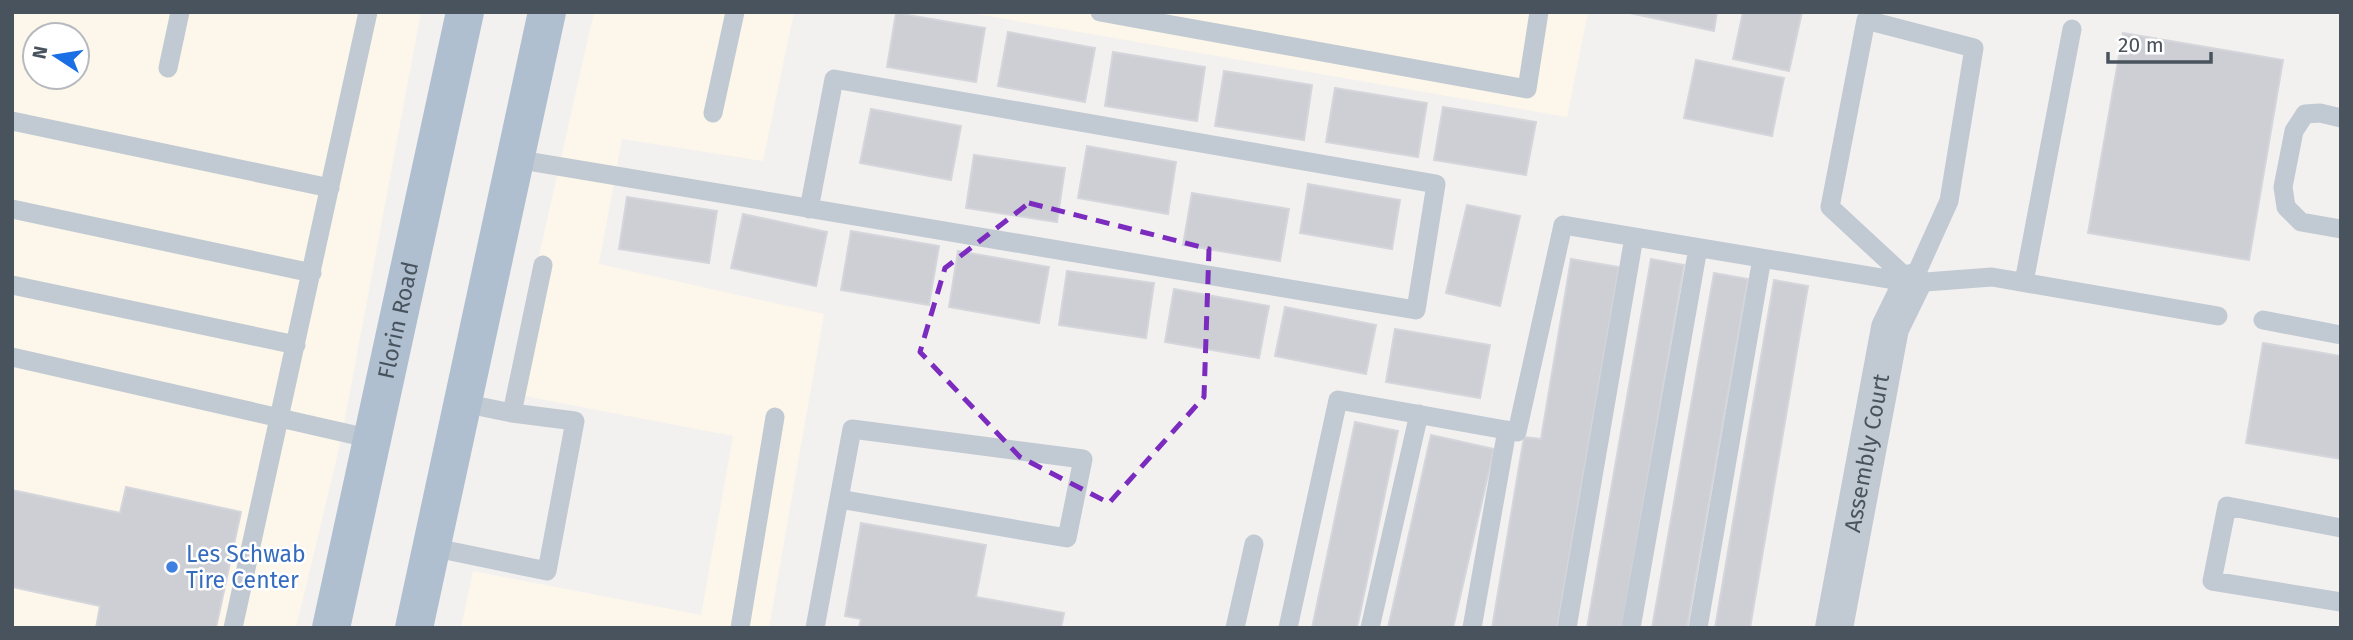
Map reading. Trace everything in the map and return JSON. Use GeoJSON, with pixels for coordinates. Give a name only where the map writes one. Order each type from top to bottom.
{"type":"FeatureCollection","features":[{"type":"Feature","properties":{"kind":"main road","name":"Florin Road"},"geometry":{"type":"LineString","coordinates":[[331,628],[465,12]]}},
{"type":"Feature","properties":{"kind":"main road"},"geometry":{"type":"LineString","coordinates":[[414,628],[547,12]]}},
{"type":"Feature","properties":{"kind":"street","name":"Assembly Court"},"geometry":{"type":"LineString","coordinates":[[1835,628],[1890,328],[1912,283]]}},
{"type":"Feature","properties":{"kind":"lane"},"geometry":{"type":"LineString","coordinates":[[168,68],[180,12]]}},
{"type":"Feature","properties":{"kind":"lane"},"geometry":{"type":"LineString","coordinates":[[233,628],[368,12]]}},
{"type":"Feature","properties":{"kind":"lane"},"geometry":{"type":"LineString","coordinates":[[713,113],[735,12]]}},
{"type":"Feature","properties":{"kind":"lane"},"geometry":{"type":"LineString","coordinates":[[1100,12],[1527,89],[1539,12]]}},
{"type":"Feature","properties":{"kind":"lane"},"geometry":{"type":"LineString","coordinates":[[1866,20],[1974,48],[1949,201],[1912,283],[1830,206],[1866,20]]}},
{"type":"Feature","properties":{"kind":"lane"},"geometry":{"type":"LineString","coordinates":[[2024,282],[2071,29]]}},
{"type":"Feature","properties":{"kind":"lane"},"geometry":{"type":"LineString","coordinates":[[515,159],[809,209],[1416,310],[1436,184],[834,79],[809,209]]}},
{"type":"Feature","properties":{"kind":"lane"},"geometry":{"type":"LineString","coordinates":[[2341,118],[2320,113],[2305,114],[2294,131],[2283,187],[2286,207],[2301,222],[2341,229]]}},
{"type":"Feature","properties":{"kind":"lane"},"geometry":{"type":"LineString","coordinates":[[12,121],[330,188]]}},
{"type":"Feature","properties":{"kind":"lane"},"geometry":{"type":"LineString","coordinates":[[12,209],[312,272]]}},
{"type":"Feature","properties":{"kind":"lane"},"geometry":{"type":"LineString","coordinates":[[1288,628],[1338,400],[1517,432],[1563,225],[1912,283],[1992,277],[2218,316]]}},
{"type":"Feature","properties":{"kind":"lane"},"geometry":{"type":"LineString","coordinates":[[1567,628],[1634,237]]}},
{"type":"Feature","properties":{"kind":"lane"},"geometry":{"type":"LineString","coordinates":[[1631,628],[1698,248]]}},
{"type":"Feature","properties":{"kind":"lane"},"geometry":{"type":"LineString","coordinates":[[1698,628],[1762,258]]}},
{"type":"Feature","properties":{"kind":"lane"},"geometry":{"type":"LineString","coordinates":[[512,413],[543,265]]}},
{"type":"Feature","properties":{"kind":"lane"},"geometry":{"type":"LineString","coordinates":[[12,285],[296,345]]}},
{"type":"Feature","properties":{"kind":"lane"},"geometry":{"type":"LineString","coordinates":[[2263,320],[2341,335]]}},
{"type":"Feature","properties":{"kind":"lane"},"geometry":{"type":"LineString","coordinates":[[12,357],[372,439]]}},
{"type":"Feature","properties":{"kind":"lane"},"geometry":{"type":"LineString","coordinates":[[431,547],[547,571],[575,421],[463,403]]}},
{"type":"Feature","properties":{"kind":"lane"},"geometry":{"type":"LineString","coordinates":[[1370,628],[1419,414]]}},
{"type":"Feature","properties":{"kind":"lane"},"geometry":{"type":"LineString","coordinates":[[740,628],[775,417]]}},
{"type":"Feature","properties":{"kind":"lane"},"geometry":{"type":"LineString","coordinates":[[815,628],[852,429],[1083,459],[1067,538],[839,499]]}},
{"type":"Feature","properties":{"kind":"lane"},"geometry":{"type":"LineString","coordinates":[[1472,628],[1507,430]]}},
{"type":"Feature","properties":{"kind":"lane"},"geometry":{"type":"LineString","coordinates":[[2341,528],[2227,506],[2212,581],[2341,603]]}},
{"type":"Feature","properties":{"kind":"lane"},"geometry":{"type":"LineString","coordinates":[[1234,628],[1254,544]]}},
{"type":"Feature","properties":{"kind":"highlighted area"},"geometry":{"type":"Polygon","coordinates":[[[1029,203],[1209,249],[1204,397],[1109,503],[1020,457],[920,352],[945,268],[1029,203]]]}},
{"type":"Feature","properties":{"kind":"shaded area"},"geometry":{"type":"Polygon","coordinates":[[[12,12],[421,12],[341,440],[296,628],[12,628],[12,12]]]}},
{"type":"Feature","properties":{"kind":"shaded area"},"geometry":{"type":"Polygon","coordinates":[[[594,12],[794,12],[763,161],[622,139],[599,264],[824,314],[769,628],[461,628],[473,571],[701,615],[733,436],[508,393],[594,12]]]}},
{"type":"Feature","properties":{"kind":"shaded area"},"geometry":{"type":"Polygon","coordinates":[[[965,12],[1588,12],[1567,117],[965,12]]]}},
{"type":"Feature","properties":{"kind":"building"},"geometry":{"type":"Polygon","coordinates":[[[1625,12],[1717,12],[1714,31],[1625,12]]]}},
{"type":"Feature","properties":{"kind":"building"},"geometry":{"type":"Polygon","coordinates":[[[1743,12],[1802,12],[1789,71],[1733,59],[1743,12]]]}},
{"type":"Feature","properties":{"kind":"building"},"geometry":{"type":"Polygon","coordinates":[[[896,13],[985,28],[976,82],[887,67],[896,13]]]}},
{"type":"Feature","properties":{"kind":"building"},"geometry":{"type":"Polygon","coordinates":[[[1008,32],[1095,48],[1085,102],[998,86],[1008,32]]]}},
{"type":"Feature","properties":{"kind":"building"},"geometry":{"type":"Polygon","coordinates":[[[2123,33],[2283,60],[2249,260],[2088,233],[2123,33]]]}},
{"type":"Feature","properties":{"kind":"building"},"geometry":{"type":"Polygon","coordinates":[[[1113,52],[1205,67],[1197,121],[1105,106],[1113,52]]]}},
{"type":"Feature","properties":{"kind":"building"},"geometry":{"type":"Polygon","coordinates":[[[1696,60],[1784,78],[1772,136],[1684,118],[1696,60]]]}},
{"type":"Feature","properties":{"kind":"building"},"geometry":{"type":"Polygon","coordinates":[[[1224,71],[1312,85],[1304,140],[1215,126],[1224,71]]]}},
{"type":"Feature","properties":{"kind":"building"},"geometry":{"type":"Polygon","coordinates":[[[1335,88],[1427,103],[1418,157],[1326,142],[1335,88]]]}},
{"type":"Feature","properties":{"kind":"building"},"geometry":{"type":"Polygon","coordinates":[[[1443,107],[1536,122],[1526,175],[1434,160],[1443,107]]]}},
{"type":"Feature","properties":{"kind":"building"},"geometry":{"type":"Polygon","coordinates":[[[871,109],[961,126],[951,180],[860,163],[871,109]]]}},
{"type":"Feature","properties":{"kind":"building"},"geometry":{"type":"Polygon","coordinates":[[[1087,146],[1176,162],[1168,214],[1078,198],[1087,146]]]}},
{"type":"Feature","properties":{"kind":"building"},"geometry":{"type":"Polygon","coordinates":[[[974,155],[1065,168],[1057,222],[966,208],[974,155]]]}},
{"type":"Feature","properties":{"kind":"building"},"geometry":{"type":"Polygon","coordinates":[[[1308,184],[1400,200],[1392,249],[1300,233],[1308,184]]]}},
{"type":"Feature","properties":{"kind":"building"},"geometry":{"type":"Polygon","coordinates":[[[1192,193],[1289,209],[1280,261],[1183,245],[1192,193]]]}},
{"type":"Feature","properties":{"kind":"building"},"geometry":{"type":"Polygon","coordinates":[[[627,197],[717,211],[709,263],[619,249],[627,197]]]}},
{"type":"Feature","properties":{"kind":"building"},"geometry":{"type":"Polygon","coordinates":[[[1467,205],[1520,216],[1500,306],[1446,293],[1467,205]]]}},
{"type":"Feature","properties":{"kind":"building"},"geometry":{"type":"Polygon","coordinates":[[[743,214],[827,232],[816,286],[731,268],[743,214]]]}},
{"type":"Feature","properties":{"kind":"building"},"geometry":{"type":"Polygon","coordinates":[[[851,231],[939,246],[929,305],[841,290],[851,231]]]}},
{"type":"Feature","properties":{"kind":"building"},"geometry":{"type":"Polygon","coordinates":[[[958,251],[1049,267],[1039,323],[949,307],[958,251]]]}},
{"type":"Feature","properties":{"kind":"building"},"geometry":{"type":"Polygon","coordinates":[[[1571,259],[1619,267],[1557,628],[1492,628],[1524,437],[1541,439],[1571,259]]]}},
{"type":"Feature","properties":{"kind":"building"},"geometry":{"type":"Polygon","coordinates":[[[1651,259],[1684,265],[1622,628],[1587,628],[1651,259]]]}},
{"type":"Feature","properties":{"kind":"building"},"geometry":{"type":"Polygon","coordinates":[[[1067,271],[1154,283],[1146,338],[1059,325],[1067,271]]]}},
{"type":"Feature","properties":{"kind":"building"},"geometry":{"type":"Polygon","coordinates":[[[1714,273],[1748,279],[1687,628],[1652,628],[1714,273]]]}},
{"type":"Feature","properties":{"kind":"building"},"geometry":{"type":"Polygon","coordinates":[[[1774,280],[1808,286],[1750,628],[1715,628],[1774,280]]]}},
{"type":"Feature","properties":{"kind":"building"},"geometry":{"type":"Polygon","coordinates":[[[1174,289],[1269,306],[1259,358],[1165,342],[1174,289]]]}},
{"type":"Feature","properties":{"kind":"building"},"geometry":{"type":"Polygon","coordinates":[[[1285,307],[1376,325],[1366,374],[1275,356],[1285,307]]]}},
{"type":"Feature","properties":{"kind":"building"},"geometry":{"type":"Polygon","coordinates":[[[1395,329],[1490,345],[1480,398],[1386,382],[1395,329]]]}},
{"type":"Feature","properties":{"kind":"building"},"geometry":{"type":"Polygon","coordinates":[[[2263,343],[2341,356],[2341,459],[2246,443],[2263,343]]]}},
{"type":"Feature","properties":{"kind":"building"},"geometry":{"type":"Polygon","coordinates":[[[1355,422],[1398,431],[1357,628],[1312,628],[1355,422]]]}},
{"type":"Feature","properties":{"kind":"building"},"geometry":{"type":"Polygon","coordinates":[[[1431,435],[1494,449],[1453,628],[1388,628],[1431,435]]]}},
{"type":"Feature","properties":{"kind":"building"},"geometry":{"type":"Polygon","coordinates":[[[126,487],[241,512],[216,628],[96,628],[100,606],[12,587],[12,490],[120,513],[126,487]]]}},
{"type":"Feature","properties":{"kind":"building"},"geometry":{"type":"Polygon","coordinates":[[[861,523],[986,545],[976,597],[1064,613],[1061,628],[859,628],[861,619],[845,616],[861,523]]]}},
{"type":"Feature","properties":{"kind":"place","name":"Les Schwab Tire Center"},"geometry":{"type":"Point","coordinates":[172,567]}}]}
